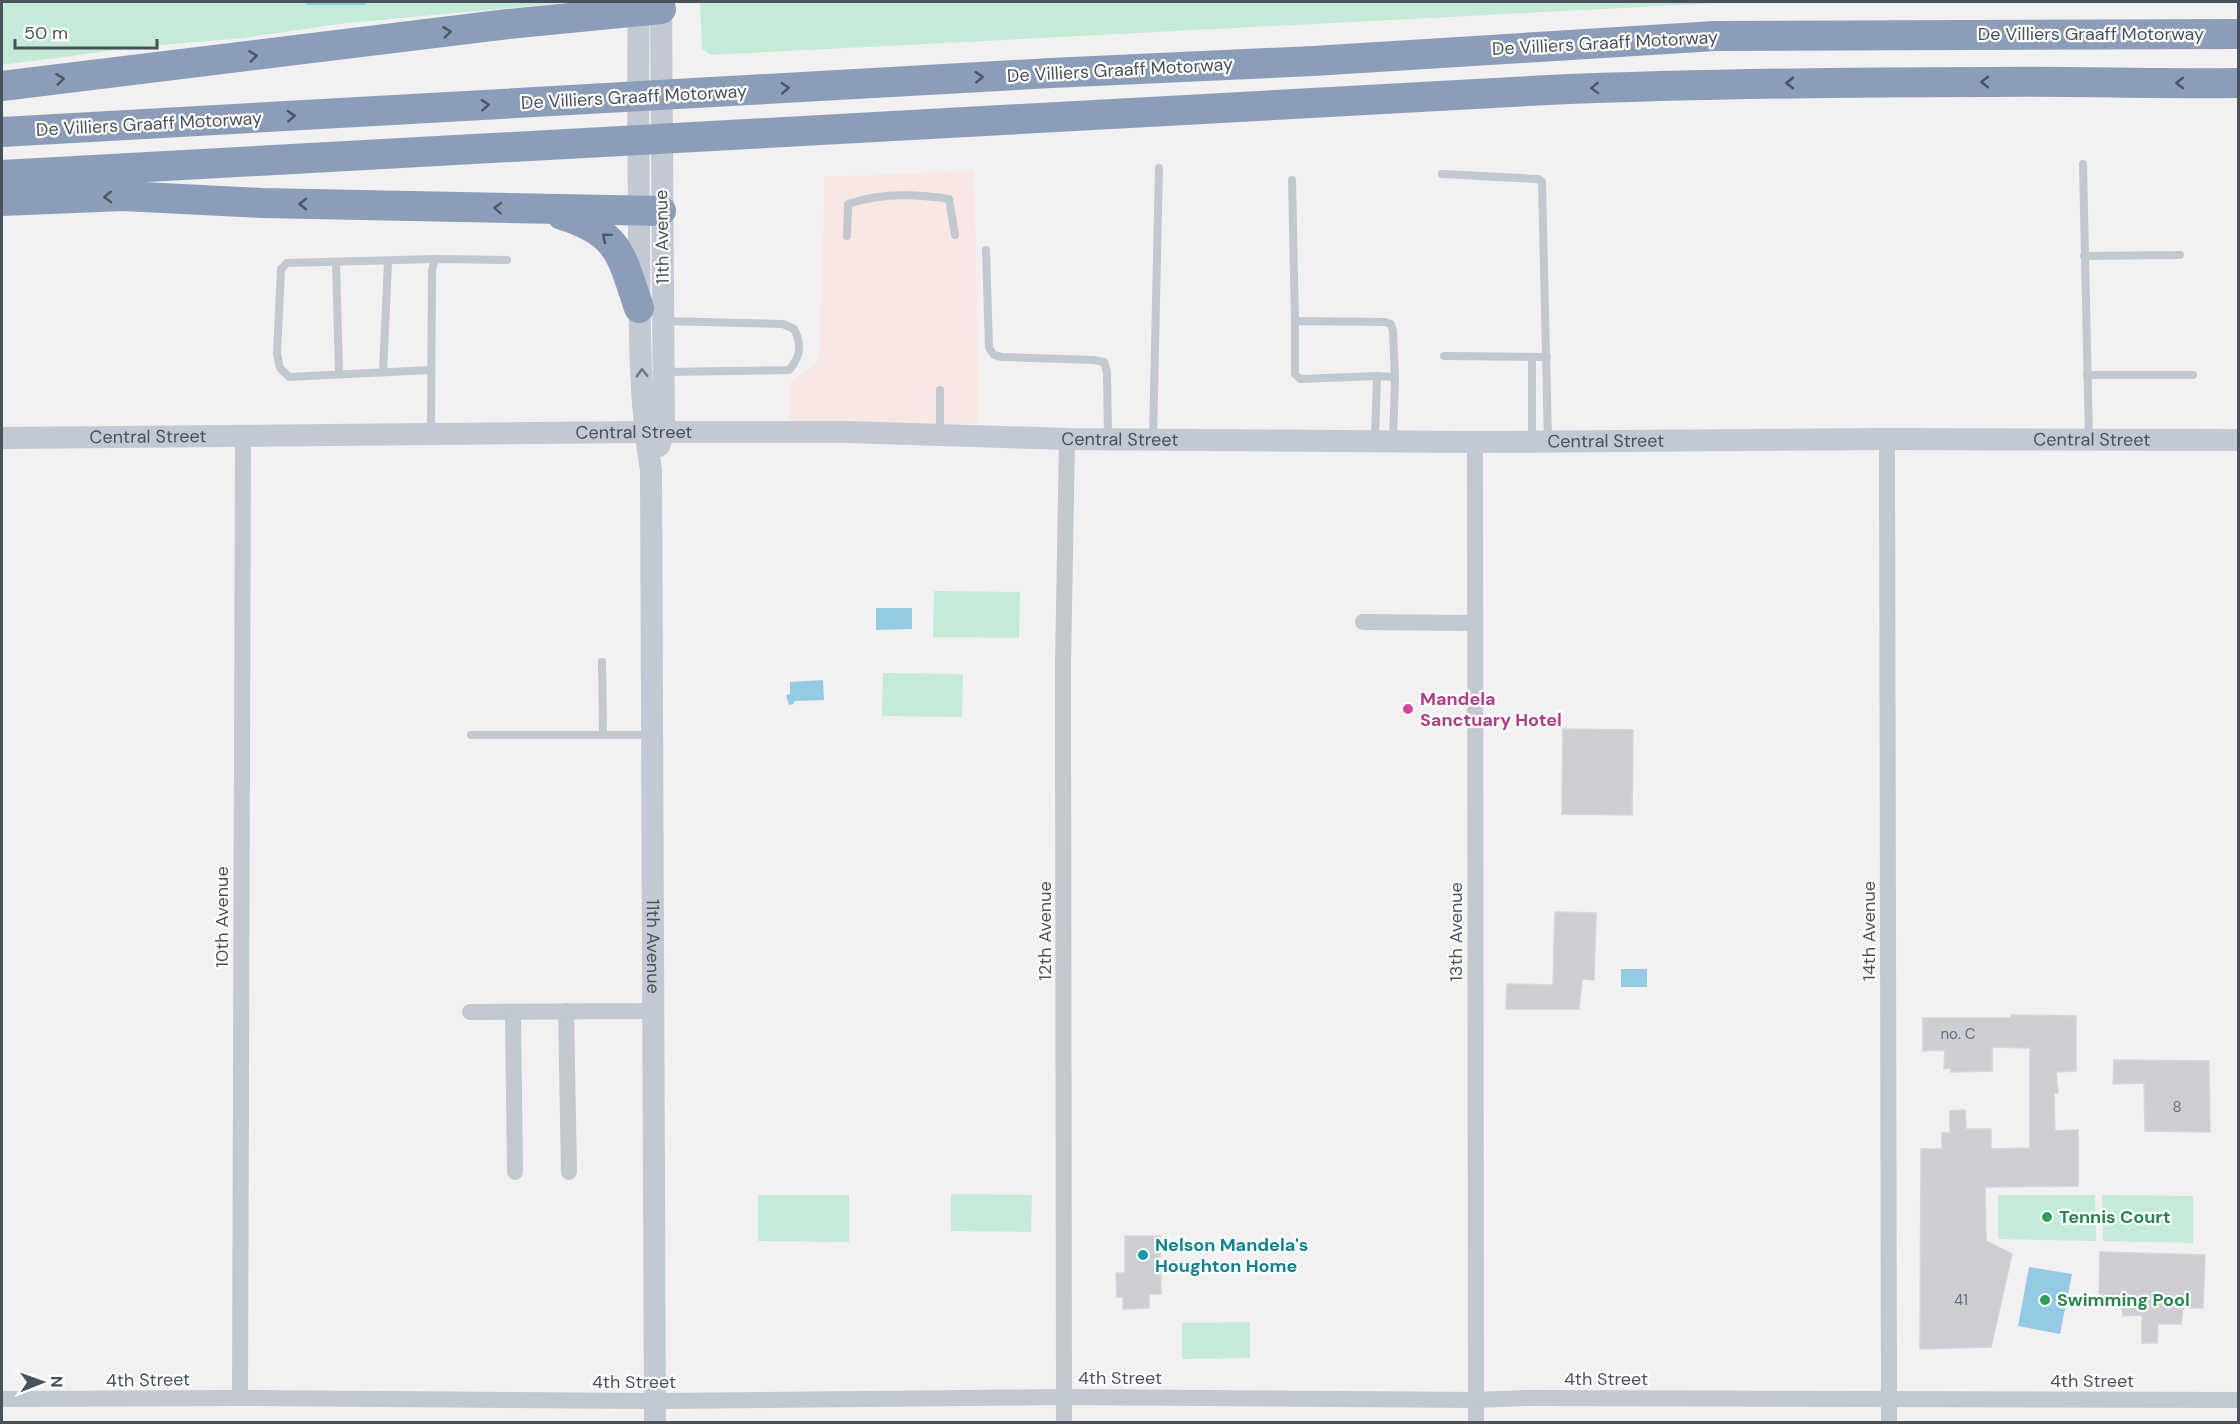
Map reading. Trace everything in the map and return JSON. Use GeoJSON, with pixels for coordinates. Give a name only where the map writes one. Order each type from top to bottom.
{"type":"FeatureCollection","features":[{"type":"Feature","properties":{"kind":"highway"},"geometry":{"type":"LineString","coordinates":[[508,24],[593,2]]}},
{"type":"Feature","properties":{"kind":"highway"},"geometry":{"type":"LineString","coordinates":[[2,87],[650,6]]}},
{"type":"Feature","properties":{"kind":"highway","name":"De Villiers Graaff Motorway"},"geometry":{"type":"LineString","coordinates":[[2,132],[1051,73],[1313,61],[1715,36],[2238,34]]}},
{"type":"Feature","properties":{"kind":"highway"},"geometry":{"type":"LineString","coordinates":[[2,175],[1548,90],[1726,84],[2238,83]]}},
{"type":"Feature","properties":{"kind":"highway"},"geometry":{"type":"LineString","coordinates":[[2,201],[123,196],[262,203],[431,205],[543,210],[650,204]]}},
{"type":"Feature","properties":{"kind":"highway"},"geometry":{"type":"LineString","coordinates":[[543,210],[581,221],[602,233],[615,246],[652,314]]}},
{"type":"Feature","properties":{"kind":"main road","name":"11th Avenue"},"geometry":{"type":"LineString","coordinates":[[650,6],[662,55],[650,204]]}},
{"type":"Feature","properties":{"kind":"main road","name":"11th Avenue"},"geometry":{"type":"LineString","coordinates":[[650,6],[637,56],[650,204],[654,432]]}},
{"type":"Feature","properties":{"kind":"main road","name":"11th Avenue"},"geometry":{"type":"LineString","coordinates":[[652,314],[664,372],[654,432],[651,470],[655,1412]]}},
{"type":"Feature","properties":{"kind":"main road","name":"Central Street"},"geometry":{"type":"LineString","coordinates":[[2,438],[654,432],[940,435],[1067,439],[1475,442],[1887,439],[2238,440]]}},
{"type":"Feature","properties":{"kind":"street","name":"10th Avenue"},"geometry":{"type":"LineString","coordinates":[[240,1398],[243,436]]}},
{"type":"Feature","properties":{"kind":"street","name":"12th Avenue"},"geometry":{"type":"LineString","coordinates":[[1064,1422],[1063,665],[1067,439]]}},
{"type":"Feature","properties":{"kind":"street","name":"14th Avenue"},"geometry":{"type":"LineString","coordinates":[[1887,439],[1889,1422]]}},
{"type":"Feature","properties":{"kind":"street","name":"13th Avenue"},"geometry":{"type":"LineString","coordinates":[[1475,442],[1476,1422]]}},
{"type":"Feature","properties":{"kind":"street"},"geometry":{"type":"LineString","coordinates":[[1363,622],[1475,623]]}},
{"type":"Feature","properties":{"kind":"street"},"geometry":{"type":"LineString","coordinates":[[566,1011],[569,1172]]}},
{"type":"Feature","properties":{"kind":"street"},"geometry":{"type":"LineString","coordinates":[[470,1012],[652,1011]]}},
{"type":"Feature","properties":{"kind":"street"},"geometry":{"type":"LineString","coordinates":[[513,1012],[515,1172]]}},
{"type":"Feature","properties":{"kind":"street","name":"4th Street"},"geometry":{"type":"LineString","coordinates":[[2,1399],[240,1398],[655,1412],[1064,1397],[1476,1400],[1526,1398],[2238,1400]]}},
{"type":"Feature","properties":{"kind":"lane"},"geometry":{"type":"LineString","coordinates":[[2083,164],[2089,439]]}},
{"type":"Feature","properties":{"kind":"lane"},"geometry":{"type":"LineString","coordinates":[[1153,439],[1160,168]]}},
{"type":"Feature","properties":{"kind":"lane"},"geometry":{"type":"LineString","coordinates":[[1442,174],[1538,179],[1542,182],[1547,357],[1540,441]]}},
{"type":"Feature","properties":{"kind":"lane"},"geometry":{"type":"LineString","coordinates":[[1292,180],[1295,374],[1300,379],[1395,376]]}},
{"type":"Feature","properties":{"kind":"lane"},"geometry":{"type":"LineString","coordinates":[[847,236],[848,204],[878,197],[909,196],[949,199],[955,235]]}},
{"type":"Feature","properties":{"kind":"lane"},"geometry":{"type":"LineString","coordinates":[[986,250],[989,348],[994,355],[1002,357],[1104,362],[1107,372],[1108,439]]}},
{"type":"Feature","properties":{"kind":"lane"},"geometry":{"type":"LineString","coordinates":[[2084,256],[2180,255]]}},
{"type":"Feature","properties":{"kind":"lane"},"geometry":{"type":"LineString","coordinates":[[431,435],[432,270],[435,259]]}},
{"type":"Feature","properties":{"kind":"lane"},"geometry":{"type":"LineString","coordinates":[[431,369],[289,377],[280,368],[277,354],[281,269],[287,263],[294,262],[507,260]]}},
{"type":"Feature","properties":{"kind":"lane"},"geometry":{"type":"LineString","coordinates":[[336,262],[339,374]]}},
{"type":"Feature","properties":{"kind":"lane"},"geometry":{"type":"LineString","coordinates":[[383,372],[388,262]]}},
{"type":"Feature","properties":{"kind":"lane"},"geometry":{"type":"LineString","coordinates":[[652,314],[783,324],[794,329],[799,338],[800,351],[789,370],[664,372]]}},
{"type":"Feature","properties":{"kind":"lane"},"geometry":{"type":"LineString","coordinates":[[1295,321],[1385,322],[1390,324],[1394,331],[1395,376],[1384,441]]}},
{"type":"Feature","properties":{"kind":"lane"},"geometry":{"type":"LineString","coordinates":[[1444,356],[1547,357]]}},
{"type":"Feature","properties":{"kind":"lane"},"geometry":{"type":"LineString","coordinates":[[1532,357],[1540,441]]}},
{"type":"Feature","properties":{"kind":"lane"},"geometry":{"type":"LineString","coordinates":[[2087,375],[2193,375]]}},
{"type":"Feature","properties":{"kind":"lane"},"geometry":{"type":"LineString","coordinates":[[1377,376],[1384,441]]}},
{"type":"Feature","properties":{"kind":"lane"},"geometry":{"type":"LineString","coordinates":[[940,390],[940,435]]}},
{"type":"Feature","properties":{"kind":"lane"},"geometry":{"type":"LineString","coordinates":[[602,662],[603,735]]}},
{"type":"Feature","properties":{"kind":"lane"},"geometry":{"type":"LineString","coordinates":[[471,735],[651,735]]}},
{"type":"Feature","properties":{"kind":"shaded area"},"geometry":{"type":"Polygon","coordinates":[[[974,171],[979,424],[789,424],[790,382],[819,361],[825,177],[974,171]]]}},
{"type":"Feature","properties":{"kind":"green space"},"geometry":{"type":"Polygon","coordinates":[[[2,2],[574,2],[338,24],[243,38],[139,47],[2,65],[2,2]]]}},
{"type":"Feature","properties":{"kind":"green space"},"geometry":{"type":"Polygon","coordinates":[[[700,2],[1739,2],[711,55],[702,49],[700,2]]]}},
{"type":"Feature","properties":{"kind":"green space"},"geometry":{"type":"Polygon","coordinates":[[[934,591],[1020,592],[1019,638],[933,637],[934,591]]]}},
{"type":"Feature","properties":{"kind":"green space"},"geometry":{"type":"Polygon","coordinates":[[[883,673],[963,674],[962,717],[882,716],[883,673]]]}},
{"type":"Feature","properties":{"kind":"green space"},"geometry":{"type":"Polygon","coordinates":[[[951,1194],[1032,1195],[1031,1232],[951,1231],[951,1194]]]}},
{"type":"Feature","properties":{"kind":"green space"},"geometry":{"type":"Polygon","coordinates":[[[758,1195],[849,1195],[849,1242],[758,1241],[758,1195]]]}},
{"type":"Feature","properties":{"kind":"green space","name":"Tennis Court"},"geometry":{"type":"Polygon","coordinates":[[[1998,1195],[2095,1195],[2096,1241],[1998,1239],[1998,1195]]]}},
{"type":"Feature","properties":{"kind":"green space","name":"Tennis Court"},"geometry":{"type":"Polygon","coordinates":[[[2102,1195],[2193,1196],[2193,1243],[2103,1241],[2102,1195]]]}},
{"type":"Feature","properties":{"kind":"green space"},"geometry":{"type":"Polygon","coordinates":[[[1250,1322],[1250,1358],[1182,1359],[1182,1323],[1250,1322]]]}},
{"type":"Feature","properties":{"kind":"water"},"geometry":{"type":"Polygon","coordinates":[[[876,608],[912,608],[912,629],[876,630],[876,608]]]}},
{"type":"Feature","properties":{"kind":"water"},"geometry":{"type":"Polygon","coordinates":[[[823,680],[824,700],[795,701],[789,705],[786,695],[790,694],[790,682],[823,680]]]}},
{"type":"Feature","properties":{"kind":"water"},"geometry":{"type":"Polygon","coordinates":[[[1621,969],[1647,969],[1647,987],[1621,987],[1621,969]]]}},
{"type":"Feature","properties":{"kind":"water","name":"Swimming Pool"},"geometry":{"type":"Polygon","coordinates":[[[2029,1267],[2072,1274],[2060,1334],[2018,1326],[2029,1267]]]}},
{"type":"Feature","properties":{"kind":"building"},"geometry":{"type":"Polygon","coordinates":[[[1563,729],[1633,730],[1632,815],[1562,814],[1563,729]]]}},
{"type":"Feature","properties":{"kind":"building"},"geometry":{"type":"Polygon","coordinates":[[[1555,912],[1596,913],[1594,980],[1582,979],[1579,1009],[1506,1009],[1507,984],[1553,985],[1555,912]]]}},
{"type":"Feature","properties":{"kind":"building"},"geometry":{"type":"Polygon","coordinates":[[[2011,1015],[2076,1016],[2076,1071],[2056,1072],[2058,1093],[2054,1093],[2055,1131],[2078,1130],[2078,1186],[1985,1187],[1986,1241],[2012,1254],[1991,1347],[1920,1349],[1921,1149],[1942,1149],[1942,1133],[1950,1133],[1950,1111],[1965,1110],[1966,1129],[1991,1129],[1991,1149],[2030,1148],[2030,1048],[1992,1047],[1992,1071],[1951,1072],[1951,1068],[1944,1069],[1945,1050],[1923,1051],[1923,1018],[2011,1018],[2011,1015]]]}},
{"type":"Feature","properties":{"kind":"building"},"geometry":{"type":"Polygon","coordinates":[[[2114,1060],[2209,1061],[2210,1132],[2145,1131],[2144,1083],[2113,1084],[2114,1060]]]}},
{"type":"Feature","properties":{"kind":"building","name":"Nelson Mandela's Houghton Home"},"geometry":{"type":"Polygon","coordinates":[[[1125,1236],[1160,1236],[1161,1294],[1149,1294],[1149,1308],[1123,1309],[1123,1297],[1117,1297],[1116,1273],[1125,1273],[1125,1236]]]}},
{"type":"Feature","properties":{"kind":"building"},"geometry":{"type":"Polygon","coordinates":[[[2100,1252],[2205,1255],[2203,1308],[2183,1308],[2181,1324],[2158,1324],[2157,1343],[2142,1343],[2142,1315],[2123,1316],[2122,1306],[2099,1306],[2100,1252]]]}},
{"type":"Feature","properties":{"kind":"waterway"},"geometry":{"type":"LineString","coordinates":[[308,2],[364,2]]}},
{"type":"Feature","properties":{"kind":"place","name":"Mandela Sanctuary Hotel"},"geometry":{"type":"Point","coordinates":[1408,709]}},
{"type":"Feature","properties":{"kind":"place","name":"Tennis Court"},"geometry":{"type":"Point","coordinates":[2047,1217]}},
{"type":"Feature","properties":{"kind":"place","name":"Nelson Mandela's Houghton Home"},"geometry":{"type":"Point","coordinates":[1143,1255]}},
{"type":"Feature","properties":{"kind":"place","name":"Swimming Pool"},"geometry":{"type":"Point","coordinates":[2045,1300]}}]}
